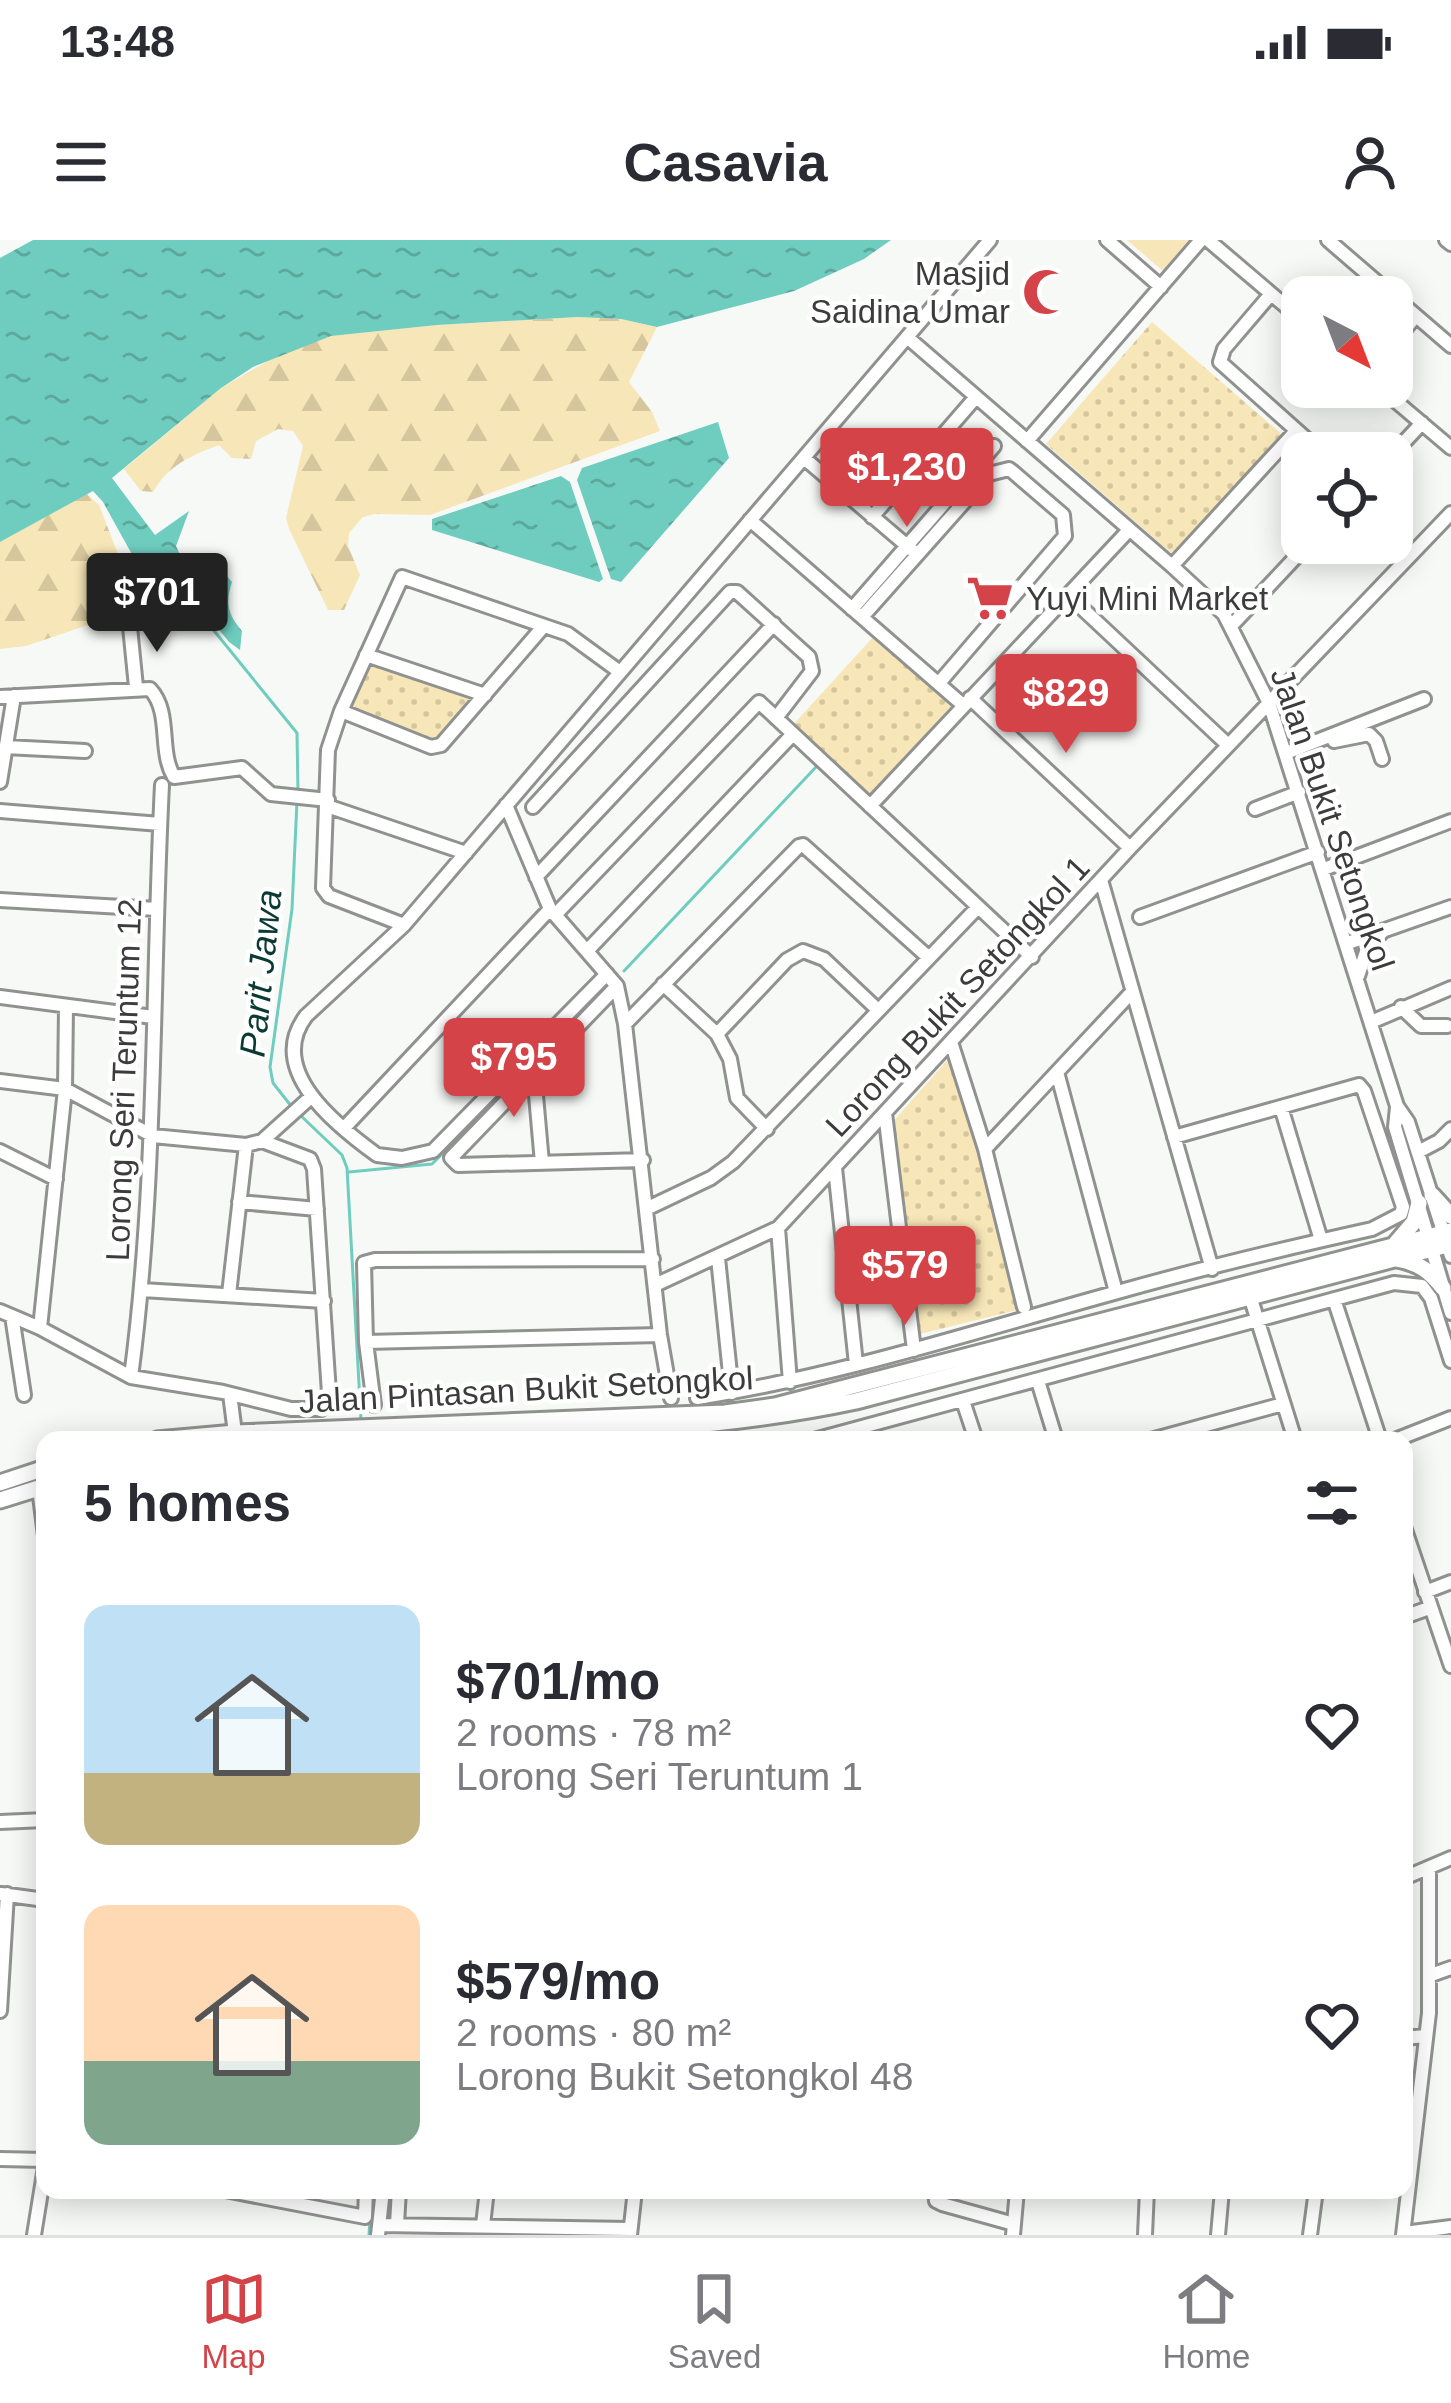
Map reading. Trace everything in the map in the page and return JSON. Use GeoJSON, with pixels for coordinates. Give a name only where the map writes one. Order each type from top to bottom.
{"type":"FeatureCollection","features":[{"type":"Feature","properties":{"kind":"main road"},"geometry":{"type":"LineString","coordinates":[[1443,1288],[1431,1272],[1394,1252],[1409,1231],[1418,1202],[1451,1216]]}},
{"type":"Feature","properties":{"kind":"main road","name":"Jalan Pintasan Bukit Setongkol"},"geometry":{"type":"LineString","coordinates":[[281,1431],[725,1413],[775,1406],[1032,1339],[1444,1242]]}},
{"type":"Feature","properties":{"kind":"main road","name":"Jalan Pintasan Bukit Setongkol"},"geometry":{"type":"LineString","coordinates":[[623,1431],[776,1418],[1253,1310],[1394,1252]]}},
{"type":"Feature","properties":{"kind":"main road"},"geometry":{"type":"LineString","coordinates":[[3,1482],[36,1471]]}},
{"type":"Feature","properties":{"kind":"main road"},"geometry":{"type":"LineString","coordinates":[[3,1482],[15,1486],[9,1497]]}},
{"type":"Feature","properties":{"kind":"street"},"geometry":{"type":"LineString","coordinates":[[607,974],[433,1151],[402,1159],[377,1155],[308,1101],[294,1067],[298,1027],[404,925],[990,240]]}},
{"type":"Feature","properties":{"kind":"street"},"geometry":{"type":"LineString","coordinates":[[1107,240],[1161,287]]}},
{"type":"Feature","properties":{"kind":"street"},"geometry":{"type":"LineString","coordinates":[[1028,441],[1205,240],[1281,302]]}},
{"type":"Feature","properties":{"kind":"street"},"geometry":{"type":"LineString","coordinates":[[1328,240],[1451,346]]}},
{"type":"Feature","properties":{"kind":"street"},"geometry":{"type":"LineString","coordinates":[[1172,566],[1295,431],[1220,362],[1224,349],[1271,293]]}},
{"type":"Feature","properties":{"kind":"street"},"geometry":{"type":"LineString","coordinates":[[1413,320],[1416,316]]}},
{"type":"Feature","properties":{"kind":"street","name":"Jalan Bukit Setongkol"},"geometry":{"type":"LineString","coordinates":[[907,337],[1172,566],[1232,625],[1291,751],[1299,792],[1397,1106],[1418,1152],[1418,1202]]}},
{"type":"Feature","properties":{"kind":"street"},"geometry":{"type":"LineString","coordinates":[[872,517],[976,397]]}},
{"type":"Feature","properties":{"kind":"street"},"geometry":{"type":"LineString","coordinates":[[1404,408],[1451,448]]}},
{"type":"Feature","properties":{"kind":"street"},"geometry":{"type":"LineString","coordinates":[[1413,433],[1422,423]]}},
{"type":"Feature","properties":{"kind":"street"},"geometry":{"type":"LineString","coordinates":[[857,613],[994,446]]}},
{"type":"Feature","properties":{"kind":"street"},"geometry":{"type":"LineString","coordinates":[[804,458],[912,550]]}},
{"type":"Feature","properties":{"kind":"street"},"geometry":{"type":"LineString","coordinates":[[912,550],[989,474],[1009,469],[1066,520],[1062,543],[938,683]]}},
{"type":"Feature","properties":{"kind":"street","name":"Lorong Bukit Setongkol 1"},"geometry":{"type":"LineString","coordinates":[[655,1285],[778,1228],[1130,848],[1451,513]]}},
{"type":"Feature","properties":{"kind":"street"},"geometry":{"type":"LineString","coordinates":[[750,520],[1130,848]]}},
{"type":"Feature","properties":{"kind":"street"},"geometry":{"type":"LineString","coordinates":[[870,806],[1129,530]]}},
{"type":"Feature","properties":{"kind":"street"},"geometry":{"type":"LineString","coordinates":[[1232,625],[1289,564]]}},
{"type":"Feature","properties":{"kind":"street"},"geometry":{"type":"LineString","coordinates":[[404,925],[329,896],[323,887],[328,750],[340,711],[402,577],[586,643],[620,672]]}},
{"type":"Feature","properties":{"kind":"street"},"geometry":{"type":"LineString","coordinates":[[690,590],[712,611]]}},
{"type":"Feature","properties":{"kind":"street"},"geometry":{"type":"LineString","coordinates":[[533,807],[727,595],[737,592],[809,657],[812,671],[776,718]]}},
{"type":"Feature","properties":{"kind":"street"},"geometry":{"type":"LineString","coordinates":[[1068,595],[1228,745]]}},
{"type":"Feature","properties":{"kind":"street"},"geometry":{"type":"LineString","coordinates":[[536,877],[774,624]]}},
{"type":"Feature","properties":{"kind":"street"},"geometry":{"type":"LineString","coordinates":[[340,711],[435,746],[446,741],[543,627]]}},
{"type":"Feature","properties":{"kind":"street"},"geometry":{"type":"LineString","coordinates":[[130,628],[136,687]]}},
{"type":"Feature","properties":{"kind":"street"},"geometry":{"type":"LineString","coordinates":[[366,655],[485,695]]}},
{"type":"Feature","properties":{"kind":"street"},"geometry":{"type":"LineString","coordinates":[[0,782],[7,697],[150,689],[157,697],[174,777],[242,768],[271,794],[325,802],[466,853]]}},
{"type":"Feature","properties":{"kind":"street"},"geometry":{"type":"LineString","coordinates":[[1291,751],[1424,699]]}},
{"type":"Feature","properties":{"kind":"street"},"geometry":{"type":"LineString","coordinates":[[345,1127],[759,702],[1032,957]]}},
{"type":"Feature","properties":{"kind":"street"},"geometry":{"type":"LineString","coordinates":[[587,951],[793,734]]}},
{"type":"Feature","properties":{"kind":"street"},"geometry":{"type":"LineString","coordinates":[[1291,751],[1369,734],[1382,759]]}},
{"type":"Feature","properties":{"kind":"street"},"geometry":{"type":"LineString","coordinates":[[5,747],[86,751]]}},
{"type":"Feature","properties":{"kind":"street","name":"Lorong Seri Teruntum 12"},"geometry":{"type":"LineString","coordinates":[[130,1377],[142,1290],[153,1136],[162,785]]}},
{"type":"Feature","properties":{"kind":"street"},"geometry":{"type":"LineString","coordinates":[[1255,809],[1299,792]]}},
{"type":"Feature","properties":{"kind":"street"},"geometry":{"type":"LineString","coordinates":[[506,805],[552,912],[617,986],[626,1024],[671,1398]]}},
{"type":"Feature","properties":{"kind":"street"},"geometry":{"type":"LineString","coordinates":[[0,811],[160,824]]}},
{"type":"Feature","properties":{"kind":"street"},"geometry":{"type":"LineString","coordinates":[[1324,869],[1451,821]]}},
{"type":"Feature","properties":{"kind":"street"},"geometry":{"type":"LineString","coordinates":[[626,1024],[799,846],[830,868],[928,958]]}},
{"type":"Feature","properties":{"kind":"street"},"geometry":{"type":"LineString","coordinates":[[1139,917],[1318,852]]}},
{"type":"Feature","properties":{"kind":"street"},"geometry":{"type":"LineString","coordinates":[[1101,880],[1212,1269]]}},
{"type":"Feature","properties":{"kind":"street"},"geometry":{"type":"LineString","coordinates":[[0,900],[158,909]]}},
{"type":"Feature","properties":{"kind":"street"},"geometry":{"type":"LineString","coordinates":[[648,1208],[711,1178],[767,1129],[978,907]]}},
{"type":"Feature","properties":{"kind":"street"},"geometry":{"type":"LineString","coordinates":[[1348,943],[1451,907]]}},
{"type":"Feature","properties":{"kind":"street"},"geometry":{"type":"LineString","coordinates":[[1340,920],[1365,937]]}},
{"type":"Feature","properties":{"kind":"street"},"geometry":{"type":"LineString","coordinates":[[1358,976],[1367,949],[1383,931]]}},
{"type":"Feature","properties":{"kind":"street"},"geometry":{"type":"LineString","coordinates":[[717,1034],[787,961],[803,951],[824,959],[878,1010]]}},
{"type":"Feature","properties":{"kind":"street"},"geometry":{"type":"LineString","coordinates":[[663,984],[717,1034],[730,1059],[737,1098],[767,1129]]}},
{"type":"Feature","properties":{"kind":"street"},"geometry":{"type":"LineString","coordinates":[[617,986],[451,1158],[458,1165],[643,1160]]}},
{"type":"Feature","properties":{"kind":"street"},"geometry":{"type":"LineString","coordinates":[[1371,1022],[1451,988]]}},
{"type":"Feature","properties":{"kind":"street"},"geometry":{"type":"LineString","coordinates":[[985,1149],[1131,993]]}},
{"type":"Feature","properties":{"kind":"street"},"geometry":{"type":"LineString","coordinates":[[0,997],[153,1017]]}},
{"type":"Feature","properties":{"kind":"street"},"geometry":{"type":"LineString","coordinates":[[40,1328],[65,1089],[66,1006]]}},
{"type":"Feature","properties":{"kind":"street"},"geometry":{"type":"LineString","coordinates":[[1401,1007],[1421,1026],[1447,1026]]}},
{"type":"Feature","properties":{"kind":"street"},"geometry":{"type":"LineString","coordinates":[[951,1042],[985,1149],[1032,1339]]}},
{"type":"Feature","properties":{"kind":"street"},"geometry":{"type":"LineString","coordinates":[[1057,1072],[1116,1292]]}},
{"type":"Feature","properties":{"kind":"street"},"geometry":{"type":"LineString","coordinates":[[534,1073],[542,1163]]}},
{"type":"Feature","properties":{"kind":"street"},"geometry":{"type":"LineString","coordinates":[[0,1081],[65,1089],[153,1136],[246,1145],[262,1141],[308,1101]]}},
{"type":"Feature","properties":{"kind":"street"},"geometry":{"type":"LineString","coordinates":[[697,1398],[790,1382],[1025,1315],[1321,1240],[1397,1219],[1418,1202],[1364,1091],[1353,1086],[1174,1136]]}},
{"type":"Feature","properties":{"kind":"street","name":"Jalan Bukit Setongkol"},"geometry":{"type":"LineString","coordinates":[[1397,1106],[1395,1127],[1418,1202],[1444,1242],[1443,1288],[1451,1313]]}},
{"type":"Feature","properties":{"kind":"street"},"geometry":{"type":"LineString","coordinates":[[1281,1107],[1321,1240]]}},
{"type":"Feature","properties":{"kind":"street"},"geometry":{"type":"LineString","coordinates":[[885,1113],[914,1350]]}},
{"type":"Feature","properties":{"kind":"street"},"geometry":{"type":"LineString","coordinates":[[1418,1152],[1447,1136]]}},
{"type":"Feature","properties":{"kind":"street"},"geometry":{"type":"LineString","coordinates":[[6,1314],[130,1377],[313,1411],[327,1402],[324,1301],[310,1160],[262,1141]]}},
{"type":"Feature","properties":{"kind":"street"},"geometry":{"type":"LineString","coordinates":[[229,1294],[246,1145]]}},
{"type":"Feature","properties":{"kind":"street"},"geometry":{"type":"LineString","coordinates":[[0,1151],[56,1179]]}},
{"type":"Feature","properties":{"kind":"street"},"geometry":{"type":"LineString","coordinates":[[835,1168],[856,1364]]}},
{"type":"Feature","properties":{"kind":"street"},"geometry":{"type":"LineString","coordinates":[[239,1202],[317,1209]]}},
{"type":"Feature","properties":{"kind":"street"},"geometry":{"type":"LineString","coordinates":[[778,1228],[790,1382]]}},
{"type":"Feature","properties":{"kind":"street"},"geometry":{"type":"LineString","coordinates":[[718,1258],[732,1393]]}},
{"type":"Feature","properties":{"kind":"street"},"geometry":{"type":"LineString","coordinates":[[374,1405],[364,1263],[653,1259]]}},
{"type":"Feature","properties":{"kind":"street"},"geometry":{"type":"LineString","coordinates":[[849,1431],[1038,1381],[1253,1310],[1412,1282],[1431,1298],[1451,1361]]}},
{"type":"Feature","properties":{"kind":"street"},"geometry":{"type":"LineString","coordinates":[[142,1290],[324,1301]]}},
{"type":"Feature","properties":{"kind":"street"},"geometry":{"type":"LineString","coordinates":[[1334,1299],[1377,1431]]}},
{"type":"Feature","properties":{"kind":"street"},"geometry":{"type":"LineString","coordinates":[[1253,1310],[1292,1431]]}},
{"type":"Feature","properties":{"kind":"street"},"geometry":{"type":"LineString","coordinates":[[6,1314],[24,1394]]}},
{"type":"Feature","properties":{"kind":"street"},"geometry":{"type":"LineString","coordinates":[[366,1342],[660,1335]]}},
{"type":"Feature","properties":{"kind":"street"},"geometry":{"type":"LineString","coordinates":[[1038,1381],[1053,1431]]}},
{"type":"Feature","properties":{"kind":"street"},"geometry":{"type":"LineString","coordinates":[[230,1394],[235,1431]]}},
{"type":"Feature","properties":{"kind":"street"},"geometry":{"type":"LineString","coordinates":[[964,1401],[973,1431]]}},
{"type":"Feature","properties":{"kind":"street"},"geometry":{"type":"LineString","coordinates":[[1183,1431],[1283,1404]]}},
{"type":"Feature","properties":{"kind":"street"},"geometry":{"type":"LineString","coordinates":[[1413,1433],[1451,1418]]}},
{"type":"Feature","properties":{"kind":"street"},"geometry":{"type":"LineString","coordinates":[[1413,1555],[1451,1666]]}},
{"type":"Feature","properties":{"kind":"street"},"geometry":{"type":"LineString","coordinates":[[1425,1592],[1451,1582]]}},
{"type":"Feature","properties":{"kind":"street"},"geometry":{"type":"LineString","coordinates":[[1413,1614],[1429,1608]]}},
{"type":"Feature","properties":{"kind":"street"},"geometry":{"type":"LineString","coordinates":[[0,1822],[36,1820]]}},
{"type":"Feature","properties":{"kind":"street"},"geometry":{"type":"LineString","coordinates":[[1413,1875],[1451,1858]]}},
{"type":"Feature","properties":{"kind":"street"},"geometry":{"type":"LineString","coordinates":[[1413,2149],[1431,1975],[1429,1869]]}},
{"type":"Feature","properties":{"kind":"street"},"geometry":{"type":"LineString","coordinates":[[0,2011],[4,1894],[36,1899]]}},
{"type":"Feature","properties":{"kind":"street"},"geometry":{"type":"LineString","coordinates":[[1431,1975],[1451,1968]]}},
{"type":"Feature","properties":{"kind":"street"},"geometry":{"type":"LineString","coordinates":[[1413,2037],[1425,2036]]}},
{"type":"Feature","properties":{"kind":"street"},"geometry":{"type":"LineString","coordinates":[[0,2159],[36,2162]]}},
{"type":"Feature","properties":{"kind":"street"},"geometry":{"type":"LineString","coordinates":[[34,2235],[40,2199]]}},
{"type":"Feature","properties":{"kind":"street"},"geometry":{"type":"LineString","coordinates":[[280,2199],[365,2217],[366,2199]]}},
{"type":"Feature","properties":{"kind":"street"},"geometry":{"type":"LineString","coordinates":[[382,2199],[378,2230],[483,2225],[504,2230],[630,2232],[634,2199]]}},
{"type":"Feature","properties":{"kind":"street"},"geometry":{"type":"LineString","coordinates":[[483,2225],[486,2199]]}},
{"type":"Feature","properties":{"kind":"street"},"geometry":{"type":"LineString","coordinates":[[936,2199],[1014,2229],[1016,2199]]}},
{"type":"Feature","properties":{"kind":"street"},"geometry":{"type":"LineString","coordinates":[[1145,2235],[1147,2199]]}},
{"type":"Feature","properties":{"kind":"street"},"geometry":{"type":"LineString","coordinates":[[1218,2235],[1221,2199]]}},
{"type":"Feature","properties":{"kind":"street"},"geometry":{"type":"LineString","coordinates":[[1310,2235],[1315,2199]]}},
{"type":"Feature","properties":{"kind":"street"},"geometry":{"type":"LineString","coordinates":[[1408,2199],[1404,2234],[1451,2227]]}},
{"type":"Feature","properties":{"kind":"green space"},"geometry":{"type":"Polygon","coordinates":[[[1127,240],[1190,240],[1163,271],[1127,240]]]}},
{"type":"Feature","properties":{"kind":"green space"},"geometry":{"type":"Polygon","coordinates":[[[578,317],[657,327],[629,382],[660,431],[430,515],[363,517],[349,533],[348,546],[360,575],[344,610],[328,610],[289,529],[286,518],[303,446],[293,431],[278,429],[256,441],[251,459],[232,458],[219,445],[199,453],[173,468],[153,492],[141,491],[124,469],[221,388],[287,350],[331,336],[578,317]]]}},
{"type":"Feature","properties":{"kind":"green space"},"geometry":{"type":"Polygon","coordinates":[[[1152,322],[1281,434],[1281,441],[1183,551],[1170,552],[1046,444],[1152,322]]]}},
{"type":"Feature","properties":{"kind":"green space"},"geometry":{"type":"Polygon","coordinates":[[[87,494],[99,505],[118,554],[116,583],[88,625],[26,646],[0,649],[0,542],[87,494]]]}},
{"type":"Feature","properties":{"kind":"green space"},"geometry":{"type":"Polygon","coordinates":[[[875,635],[957,711],[871,802],[791,727],[875,635]]]}},
{"type":"Feature","properties":{"kind":"green space"},"geometry":{"type":"Polygon","coordinates":[[[369,657],[483,696],[442,741],[347,709],[369,657]]]}},
{"type":"Feature","properties":{"kind":"green space"},"geometry":{"type":"Polygon","coordinates":[[[952,1055],[1021,1309],[916,1335],[889,1126],[952,1055]]]}},
{"type":"Feature","properties":{"kind":"water"},"geometry":{"type":"Polygon","coordinates":[[[33,240],[891,240],[864,259],[794,291],[657,327],[578,317],[437,325],[331,336],[253,367],[112,478],[155,535],[189,511],[176,546],[181,557],[215,562],[232,582],[228,603],[242,631],[240,650],[189,592],[180,598],[187,608],[177,621],[152,609],[142,588],[131,590],[123,605],[102,612],[122,582],[133,578],[134,558],[93,491],[0,542],[0,258],[33,240]]]}},
{"type":"Feature","properties":{"kind":"water"},"geometry":{"type":"Polygon","coordinates":[[[718,422],[729,458],[621,582],[611,579],[577,480],[582,468],[718,422]]]}},
{"type":"Feature","properties":{"kind":"water"},"geometry":{"type":"Polygon","coordinates":[[[561,476],[570,482],[603,579],[599,582],[432,530],[432,519],[561,476]]]}},
{"type":"Feature","properties":{"kind":"waterway","name":"Parit Jawa"},"geometry":{"type":"LineString","coordinates":[[185,595],[297,733],[298,792]]}},
{"type":"Feature","properties":{"kind":"waterway"},"geometry":{"type":"LineString","coordinates":[[624,971],[816,767]]}},
{"type":"Feature","properties":{"kind":"waterway","name":"Parit Jawa"},"geometry":{"type":"LineString","coordinates":[[292,1107],[273,1083],[270,1067],[292,909],[297,801]]}},
{"type":"Feature","properties":{"kind":"waterway"},"geometry":{"type":"LineString","coordinates":[[349,1172],[432,1164],[562,1035]]}},
{"type":"Feature","properties":{"kind":"waterway","name":"Parit Jawa"},"geometry":{"type":"LineString","coordinates":[[299,1114],[342,1155],[347,1168],[361,1420]]}},
{"type":"Feature","properties":{"kind":"waterway","name":"Parit Jawa"},"geometry":{"type":"LineString","coordinates":[[371,2209],[372,2199]]}},
{"type":"Feature","properties":{"kind":"waterway","name":"Parit Jawa"},"geometry":{"type":"LineString","coordinates":[[369,2235],[370,2219]]}},
{"type":"Feature","properties":{"kind":"place","name":"Masjid Saidina Umar"},"geometry":{"type":"Point","coordinates":[1046,292]}},
{"type":"Feature","properties":{"kind":"place","name":"Yuyi Mini Market"},"geometry":{"type":"Point","coordinates":[990,598]}}]}
